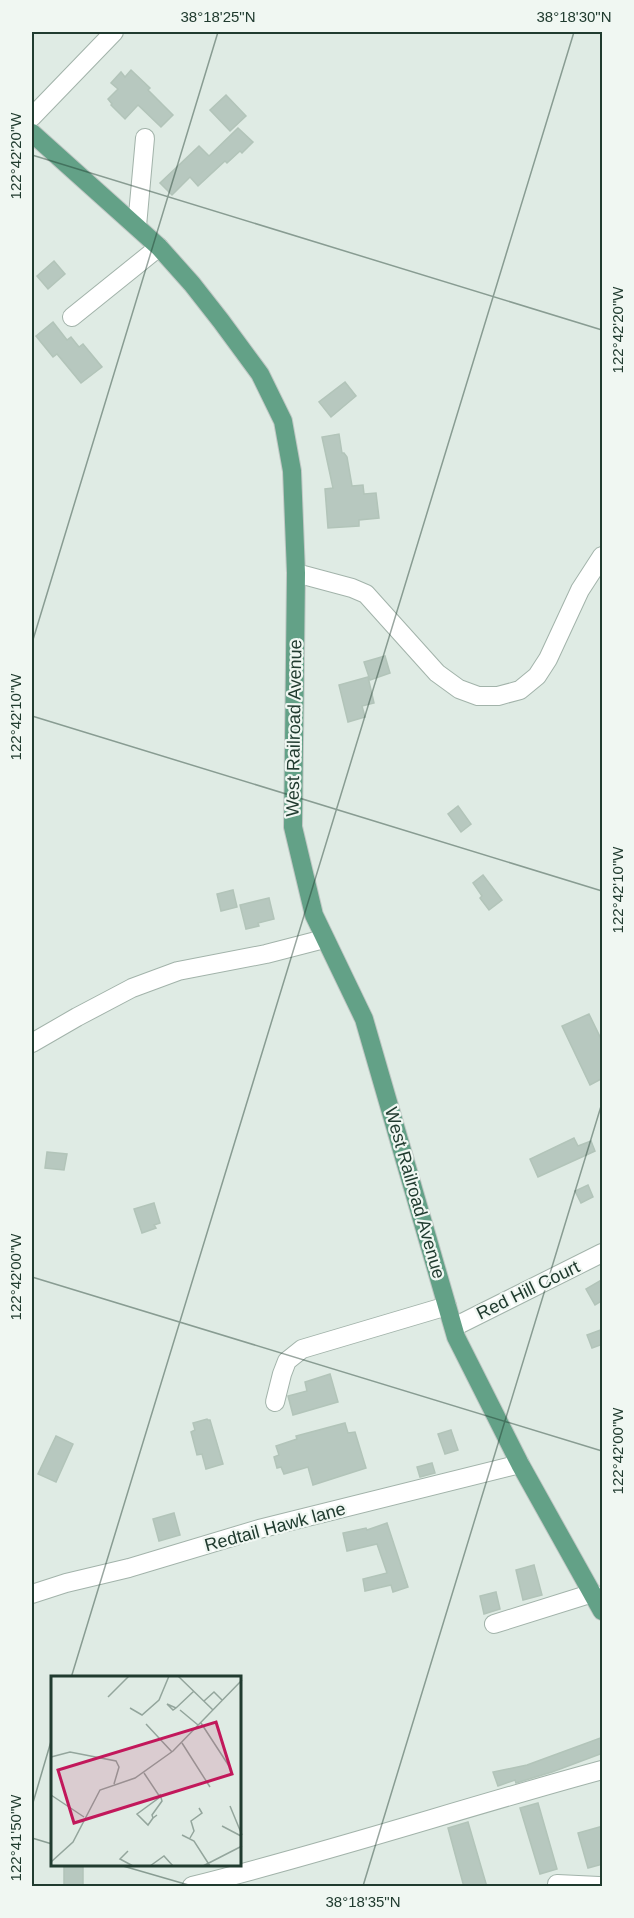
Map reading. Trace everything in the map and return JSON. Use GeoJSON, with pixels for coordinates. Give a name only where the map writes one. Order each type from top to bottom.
{"type":"FeatureCollection","features":[{"type":"Feature","properties":{"kind":"main road","name":"West Railroad Avenue"},"geometry":{"type":"LineString","coordinates":[[32,133],[159,247],[221,321],[260,374],[283,421],[292,471],[296,573],[293,827],[314,915],[364,1019],[456,1336],[520,1464],[603,1611]]}},
{"type":"Feature","properties":{"kind":"street"},"geometry":{"type":"LineString","coordinates":[[32,117],[114,32]]}},
{"type":"Feature","properties":{"kind":"street"},"geometry":{"type":"LineString","coordinates":[[137,226],[145,138]]}},
{"type":"Feature","properties":{"kind":"street"},"geometry":{"type":"LineString","coordinates":[[72,317],[159,247]]}},
{"type":"Feature","properties":{"kind":"street"},"geometry":{"type":"LineString","coordinates":[[296,573],[366,594],[444,678],[459,689],[478,696],[498,696],[520,690],[537,676],[548,659],[580,590],[603,556]]}},
{"type":"Feature","properties":{"kind":"street"},"geometry":{"type":"LineString","coordinates":[[32,1043],[132,988],[178,971],[266,954],[324,939]]}},
{"type":"Feature","properties":{"kind":"street","name":"Red Hill Court"},"geometry":{"type":"LineString","coordinates":[[454,1327],[603,1253]]}},
{"type":"Feature","properties":{"kind":"street"},"geometry":{"type":"LineString","coordinates":[[275,1402],[287,1360],[302,1348],[447,1306]]}},
{"type":"Feature","properties":{"kind":"street","name":"Redtail Hawk lane"},"geometry":{"type":"LineString","coordinates":[[32,1594],[259,1529],[520,1464]]}},
{"type":"Feature","properties":{"kind":"street"},"geometry":{"type":"LineString","coordinates":[[494,1624],[593,1593]]}},
{"type":"Feature","properties":{"kind":"street"},"geometry":{"type":"LineString","coordinates":[[192,1887],[603,1770]]}},
{"type":"Feature","properties":{"kind":"street"},"geometry":{"type":"LineString","coordinates":[[557,1884],[598,1887]]}},
{"type":"Feature","properties":{"kind":"building"},"geometry":{"type":"Polygon","coordinates":[[[131,70],[173,115],[161,127],[138,105],[125,119],[111,105],[108,99],[118,89],[111,83],[121,72],[125,77],[131,70]]]}},
{"type":"Feature","properties":{"kind":"building"},"geometry":{"type":"Polygon","coordinates":[[[226,95],[246,116],[230,131],[210,110],[226,95]]]}},
{"type":"Feature","properties":{"kind":"building"},"geometry":{"type":"Polygon","coordinates":[[[238,128],[253,142],[242,153],[240,151],[227,163],[225,161],[198,186],[190,177],[172,195],[160,183],[199,146],[209,156],[238,128]]]}},
{"type":"Feature","properties":{"kind":"building"},"geometry":{"type":"Polygon","coordinates":[[[54,261],[65,274],[48,289],[37,276],[54,261]]]}},
{"type":"Feature","properties":{"kind":"building"},"geometry":{"type":"Polygon","coordinates":[[[53,322],[67,340],[71,337],[79,347],[83,344],[102,367],[81,383],[57,354],[53,357],[36,336],[53,322]]]}},
{"type":"Feature","properties":{"kind":"building"},"geometry":{"type":"Polygon","coordinates":[[[345,382],[356,396],[331,417],[319,402],[345,382]]]}},
{"type":"Feature","properties":{"kind":"building"},"geometry":{"type":"Polygon","coordinates":[[[339,434],[342,453],[347,457],[352,486],[363,485],[364,494],[376,493],[379,518],[359,520],[359,526],[328,528],[325,489],[333,488],[322,437],[339,434]]]}},
{"type":"Feature","properties":{"kind":"building"},"geometry":{"type":"Polygon","coordinates":[[[385,656],[390,673],[370,680],[364,662],[385,656]]]}},
{"type":"Feature","properties":{"kind":"building"},"geometry":{"type":"Polygon","coordinates":[[[368,677],[374,703],[362,706],[365,717],[348,722],[339,685],[368,677]]]}},
{"type":"Feature","properties":{"kind":"building"},"geometry":{"type":"Polygon","coordinates":[[[458,806],[471,824],[461,832],[448,814],[458,806]]]}},
{"type":"Feature","properties":{"kind":"building"},"geometry":{"type":"Polygon","coordinates":[[[483,875],[502,900],[489,910],[473,883],[483,875]]]}},
{"type":"Feature","properties":{"kind":"building"},"geometry":{"type":"Polygon","coordinates":[[[233,890],[237,907],[221,911],[217,894],[233,890]]]}},
{"type":"Feature","properties":{"kind":"building"},"geometry":{"type":"Polygon","coordinates":[[[269,898],[274,919],[246,929],[240,905],[269,898]]]}},
{"type":"Feature","properties":{"kind":"building"},"geometry":{"type":"Polygon","coordinates":[[[589,1014],[603,1043],[603,1078],[590,1085],[562,1026],[589,1014]]]}},
{"type":"Feature","properties":{"kind":"building"},"geometry":{"type":"Polygon","coordinates":[[[574,1138],[578,1146],[591,1141],[595,1151],[538,1177],[530,1159],[574,1138]]]}},
{"type":"Feature","properties":{"kind":"building"},"geometry":{"type":"Polygon","coordinates":[[[47,1152],[67,1154],[64,1170],[45,1168],[47,1152]]]}},
{"type":"Feature","properties":{"kind":"building"},"geometry":{"type":"Polygon","coordinates":[[[588,1185],[593,1197],[581,1203],[575,1191],[588,1185]]]}},
{"type":"Feature","properties":{"kind":"building"},"geometry":{"type":"Polygon","coordinates":[[[154,1203],[160,1223],[154,1225],[156,1228],[142,1233],[134,1209],[154,1203]]]}},
{"type":"Feature","properties":{"kind":"building"},"geometry":{"type":"Polygon","coordinates":[[[603,1279],[603,1300],[595,1305],[586,1289],[603,1279]]]}},
{"type":"Feature","properties":{"kind":"building"},"geometry":{"type":"Polygon","coordinates":[[[603,1329],[603,1344],[592,1348],[587,1335],[603,1329]]]}},
{"type":"Feature","properties":{"kind":"building"},"geometry":{"type":"Polygon","coordinates":[[[330,1374],[338,1402],[293,1415],[288,1396],[307,1391],[305,1382],[330,1374]]]}},
{"type":"Feature","properties":{"kind":"building"},"geometry":{"type":"Polygon","coordinates":[[[210,1420],[223,1464],[206,1469],[202,1454],[197,1455],[191,1432],[195,1430],[193,1423],[210,1420]]]}},
{"type":"Feature","properties":{"kind":"building"},"geometry":{"type":"Polygon","coordinates":[[[345,1423],[348,1433],[355,1432],[366,1468],[313,1485],[308,1467],[284,1474],[281,1467],[277,1468],[274,1457],[279,1455],[276,1446],[297,1439],[296,1436],[345,1423]]]}},
{"type":"Feature","properties":{"kind":"building"},"geometry":{"type":"Polygon","coordinates":[[[451,1430],[458,1450],[445,1454],[438,1434],[451,1430]]]}},
{"type":"Feature","properties":{"kind":"building"},"geometry":{"type":"Polygon","coordinates":[[[56,1436],[73,1444],[56,1482],[38,1474],[56,1436]]]}},
{"type":"Feature","properties":{"kind":"building"},"geometry":{"type":"Polygon","coordinates":[[[432,1463],[435,1473],[420,1477],[417,1467],[432,1463]]]}},
{"type":"Feature","properties":{"kind":"building"},"geometry":{"type":"Polygon","coordinates":[[[174,1513],[180,1535],[159,1541],[153,1519],[174,1513]]]}},
{"type":"Feature","properties":{"kind":"building"},"geometry":{"type":"Polygon","coordinates":[[[387,1523],[408,1587],[393,1592],[391,1585],[365,1591],[363,1579],[387,1573],[377,1544],[347,1551],[343,1533],[366,1528],[367,1530],[387,1523]]]}},
{"type":"Feature","properties":{"kind":"building"},"geometry":{"type":"Polygon","coordinates":[[[534,1565],[542,1595],[523,1600],[516,1570],[534,1565]]]}},
{"type":"Feature","properties":{"kind":"building"},"geometry":{"type":"Polygon","coordinates":[[[496,1592],[500,1609],[484,1614],[480,1596],[496,1592]]]}},
{"type":"Feature","properties":{"kind":"building"},"geometry":{"type":"Polygon","coordinates":[[[603,1737],[603,1753],[552,1772],[498,1786],[493,1772],[527,1765],[603,1737]]]}},
{"type":"Feature","properties":{"kind":"building"},"geometry":{"type":"Polygon","coordinates":[[[538,1803],[557,1869],[540,1874],[520,1808],[538,1803]]]}},
{"type":"Feature","properties":{"kind":"building"},"geometry":{"type":"Polygon","coordinates":[[[468,1822],[487,1887],[464,1887],[448,1828],[468,1822]]]}},
{"type":"Feature","properties":{"kind":"building"},"geometry":{"type":"Polygon","coordinates":[[[603,1826],[603,1864],[588,1868],[578,1833],[603,1826]]]}},
{"type":"Feature","properties":{"kind":"building"},"geometry":{"type":"Polygon","coordinates":[[[64,1867],[83,1867],[83,1887],[64,1887],[64,1867]]]}}]}
